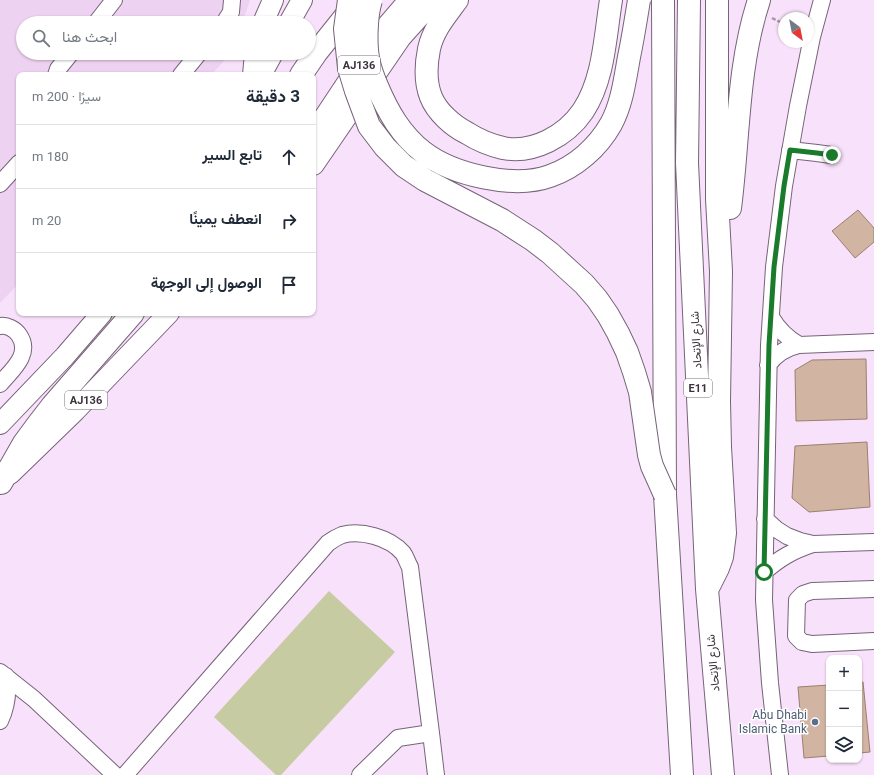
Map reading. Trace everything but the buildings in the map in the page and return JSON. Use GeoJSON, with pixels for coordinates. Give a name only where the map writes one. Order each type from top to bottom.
{"type":"FeatureCollection","features":[{"type":"Feature","properties":{"kind":"highway"},"geometry":{"type":"LineString","coordinates":[[349,0],[345,29],[349,68],[369,126],[385,147],[404,166],[425,180],[502,220],[533,240],[550,253],[584,284],[608,316],[627,352],[640,392],[649,455],[652,466],[665,495]]}},
{"type":"Feature","properties":{"kind":"highway"},"geometry":{"type":"LineString","coordinates":[[316,54],[359,0]]}},
{"type":"Feature","properties":{"kind":"highway"},"geometry":{"type":"LineString","coordinates":[[371,0],[366,34],[369,63],[384,102],[397,125],[424,153],[452,168],[492,180],[520,181],[549,177],[564,171],[584,157],[603,136],[617,110],[621,97],[639,0]]}},
{"type":"Feature","properties":{"kind":"highway"},"geometry":{"type":"LineString","coordinates":[[316,160],[400,37],[434,0]]}},
{"type":"Feature","properties":{"kind":"highway"},"geometry":{"type":"LineString","coordinates":[[457,0],[439,25],[429,48],[427,73],[431,98],[448,120],[459,129],[486,143],[517,150],[531,148],[555,138],[566,130],[583,111],[593,91],[598,74],[611,0]]}},
{"type":"Feature","properties":{"kind":"highway"},"geometry":{"type":"LineString","coordinates":[[663,0],[665,495],[682,775]]}},
{"type":"Feature","properties":{"kind":"highway","name":"شارع الإتحاد"},"geometry":{"type":"LineString","coordinates":[[688,0],[688,163],[707,589],[723,775]]}},
{"type":"Feature","properties":{"kind":"highway"},"geometry":{"type":"LineString","coordinates":[[707,589],[720,562],[725,533],[719,401],[720,271],[717,199],[717,0]]}},
{"type":"Feature","properties":{"kind":"highway"},"geometry":{"type":"LineString","coordinates":[[720,271],[730,207],[737,122],[744,67],[752,24],[759,0]]}},
{"type":"Feature","properties":{"kind":"highway"},"geometry":{"type":"LineString","coordinates":[[303,72],[312,60]]}},
{"type":"Feature","properties":{"kind":"highway"},"geometry":{"type":"LineString","coordinates":[[0,483],[24,443],[38,424],[130,316]]}},
{"type":"Feature","properties":{"kind":"main road"},"geometry":{"type":"LineString","coordinates":[[266,16],[272,0]]}},
{"type":"Feature","properties":{"kind":"main road"},"geometry":{"type":"LineString","coordinates":[[293,16],[302,0]]}},
{"type":"Feature","properties":{"kind":"main road","name":"AJ136"},"geometry":{"type":"LineString","coordinates":[[316,129],[378,36],[409,0]]}},
{"type":"Feature","properties":{"kind":"main road"},"geometry":{"type":"LineString","coordinates":[[253,72],[254,60]]}},
{"type":"Feature","properties":{"kind":"main road"},"geometry":{"type":"LineString","coordinates":[[263,72],[269,60]]}},
{"type":"Feature","properties":{"kind":"main road"},"geometry":{"type":"LineString","coordinates":[[0,424],[65,356],[99,316]]}},
{"type":"Feature","properties":{"kind":"main road","name":"AJ136"},"geometry":{"type":"LineString","coordinates":[[0,483],[75,411],[166,316]]}},
{"type":"Feature","properties":{"kind":"street"},"geometry":{"type":"LineString","coordinates":[[101,16],[114,0]]}},
{"type":"Feature","properties":{"kind":"street"},"geometry":{"type":"LineString","coordinates":[[228,16],[231,12],[232,0]]}},
{"type":"Feature","properties":{"kind":"street"},"geometry":{"type":"LineString","coordinates":[[780,775],[770,683],[764,600],[770,317],[774,267],[784,186],[812,37],[822,0]]}},
{"type":"Feature","properties":{"kind":"street"},"geometry":{"type":"LineString","coordinates":[[57,72],[65,60]]}},
{"type":"Feature","properties":{"kind":"street"},"geometry":{"type":"LineString","coordinates":[[183,72],[193,60]]}},
{"type":"Feature","properties":{"kind":"street"},"geometry":{"type":"LineString","coordinates":[[790,150],[832,155]]}},
{"type":"Feature","properties":{"kind":"street"},"geometry":{"type":"LineString","coordinates":[[0,184],[16,166]]}},
{"type":"Feature","properties":{"kind":"street"},"geometry":{"type":"LineString","coordinates":[[770,317],[782,333],[799,346]]}},
{"type":"Feature","properties":{"kind":"street"},"geometry":{"type":"LineString","coordinates":[[0,326],[10,328],[17,332],[22,339],[24,347],[23,354],[19,362],[0,384]]}},
{"type":"Feature","properties":{"kind":"street"},"geometry":{"type":"LineString","coordinates":[[768,365],[778,354],[791,347],[874,342]]}},
{"type":"Feature","properties":{"kind":"street"},"geometry":{"type":"LineString","coordinates":[[765,519],[787,536],[813,544],[874,542]]}},
{"type":"Feature","properties":{"kind":"street"},"geometry":{"type":"LineString","coordinates":[[125,775],[328,542],[340,536],[353,534],[381,538],[393,544],[403,553],[410,567],[436,775]]}},
{"type":"Feature","properties":{"kind":"street"},"geometry":{"type":"LineString","coordinates":[[764,572],[786,555],[800,548],[813,544]]}},
{"type":"Feature","properties":{"kind":"street"},"geometry":{"type":"LineString","coordinates":[[874,589],[812,592],[803,594],[797,600],[796,636],[802,642],[812,644],[874,641]]}},
{"type":"Feature","properties":{"kind":"street"},"geometry":{"type":"LineString","coordinates":[[0,721],[7,700],[8,688],[3,674]]}},
{"type":"Feature","properties":{"kind":"street"},"geometry":{"type":"LineString","coordinates":[[3,674],[34,699],[115,775]]}},
{"type":"Feature","properties":{"kind":"street"},"geometry":{"type":"LineString","coordinates":[[360,775],[398,738],[431,733]]}},
{"type":"Feature","properties":{"kind":"shaded area"},"geometry":{"type":"Polygon","coordinates":[[[0,0],[250,0],[244,16],[16,16],[16,60],[225,60],[214,72],[16,72],[16,286],[0,303],[0,0]]]}},
{"type":"Feature","properties":{"kind":"green space"},"geometry":{"type":"Polygon","coordinates":[[[329,591],[395,652],[281,775],[276,775],[214,717],[329,591]]]}},
{"type":"Feature","properties":{"kind":"place","name":"Abu Dhabi Islamic Bank"},"geometry":{"type":"Point","coordinates":[815,722]}},
{"type":"Feature","properties":{"kind":"route"},"geometry":{"type":"LineString","coordinates":[[764,572],[769,345],[774,267],[784,186],[790,150],[832,155]]}}]}
